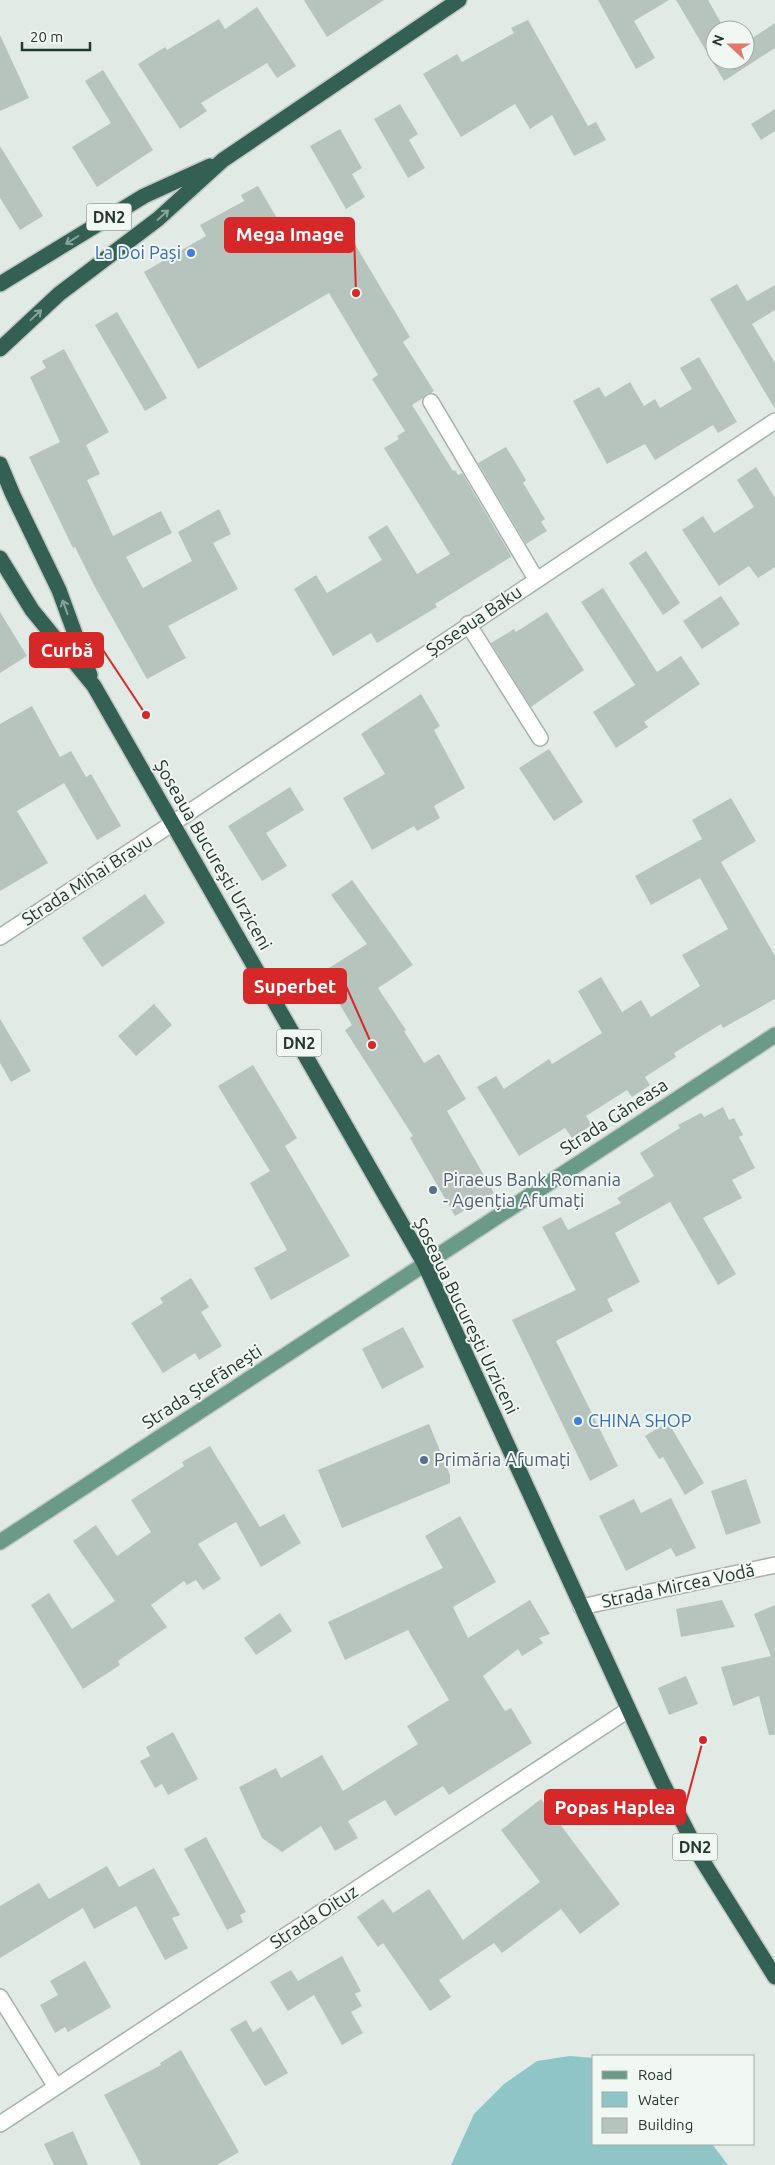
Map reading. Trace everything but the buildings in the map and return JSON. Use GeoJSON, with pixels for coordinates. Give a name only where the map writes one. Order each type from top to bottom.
{"type":"FeatureCollection","features":[{"type":"Feature","properties":{"kind":"highway","name":"DN2"},"geometry":{"type":"LineString","coordinates":[[0,348],[58,294],[158,219],[223,160],[460,0]]}},
{"type":"Feature","properties":{"kind":"highway","name":"DN2"},"geometry":{"type":"LineString","coordinates":[[0,284],[144,196],[223,160]]}},
{"type":"Feature","properties":{"kind":"highway","name":"Șoseaua București Urziceni"},"geometry":{"type":"LineString","coordinates":[[0,464],[12,495],[59,590],[94,686]]}},
{"type":"Feature","properties":{"kind":"highway","name":"Șoseaua București Urziceni"},"geometry":{"type":"LineString","coordinates":[[0,558],[32,610],[94,686],[424,1263],[628,1710],[702,1860],[775,1976]]}},
{"type":"Feature","properties":{"kind":"main road","name":"Strada Găneasa"},"geometry":{"type":"LineString","coordinates":[[424,1263],[775,1035]]}},
{"type":"Feature","properties":{"kind":"main road","name":"Strada Ștefănești"},"geometry":{"type":"LineString","coordinates":[[0,1542],[424,1263]]}},
{"type":"Feature","properties":{"kind":"street"},"geometry":{"type":"LineString","coordinates":[[431,402],[536,579]]}},
{"type":"Feature","properties":{"kind":"street","name":"Șoseaua Baku"},"geometry":{"type":"LineString","coordinates":[[173,823],[775,420]]}},
{"type":"Feature","properties":{"kind":"street"},"geometry":{"type":"LineString","coordinates":[[468,624],[540,738]]}},
{"type":"Feature","properties":{"kind":"street","name":"Strada Mihai Bravu"},"geometry":{"type":"LineString","coordinates":[[0,937],[173,823]]}},
{"type":"Feature","properties":{"kind":"street","name":"Strada Mircea Vodă"},"geometry":{"type":"LineString","coordinates":[[581,1607],[775,1565]]}},
{"type":"Feature","properties":{"kind":"street","name":"Strada Oituz"},"geometry":{"type":"LineString","coordinates":[[0,2124],[628,1710]]}},
{"type":"Feature","properties":{"kind":"street"},"geometry":{"type":"LineString","coordinates":[[0,1997],[56,2087]]}},
{"type":"Feature","properties":{"kind":"water"},"geometry":{"type":"Polygon","coordinates":[[[570,2056],[592,2058],[592,2145],[713,2145],[728,2165],[451,2165],[474,2114],[504,2084],[537,2061],[570,2056]]]}},
{"type":"Feature","properties":{"kind":"place","name":"La Doi Pași"},"geometry":{"type":"Point","coordinates":[191,253]}},
{"type":"Feature","properties":{"kind":"place","name":"Mega Image"},"geometry":{"type":"Point","coordinates":[356,293]}},
{"type":"Feature","properties":{"kind":"place","name":"Curbă"},"geometry":{"type":"Point","coordinates":[146,715]}},
{"type":"Feature","properties":{"kind":"place","name":"Superbet"},"geometry":{"type":"Point","coordinates":[372,1045]}},
{"type":"Feature","properties":{"kind":"place","name":"Piraeus Bank Romania - Agenția Afumați"},"geometry":{"type":"Point","coordinates":[433,1190]}},
{"type":"Feature","properties":{"kind":"place","name":"CHINA SHOP"},"geometry":{"type":"Point","coordinates":[578,1421]}},
{"type":"Feature","properties":{"kind":"place","name":"Primăria Afumați"},"geometry":{"type":"Point","coordinates":[424,1460]}},
{"type":"Feature","properties":{"kind":"place","name":"Popas Haplea"},"geometry":{"type":"Point","coordinates":[703,1740]}}]}
